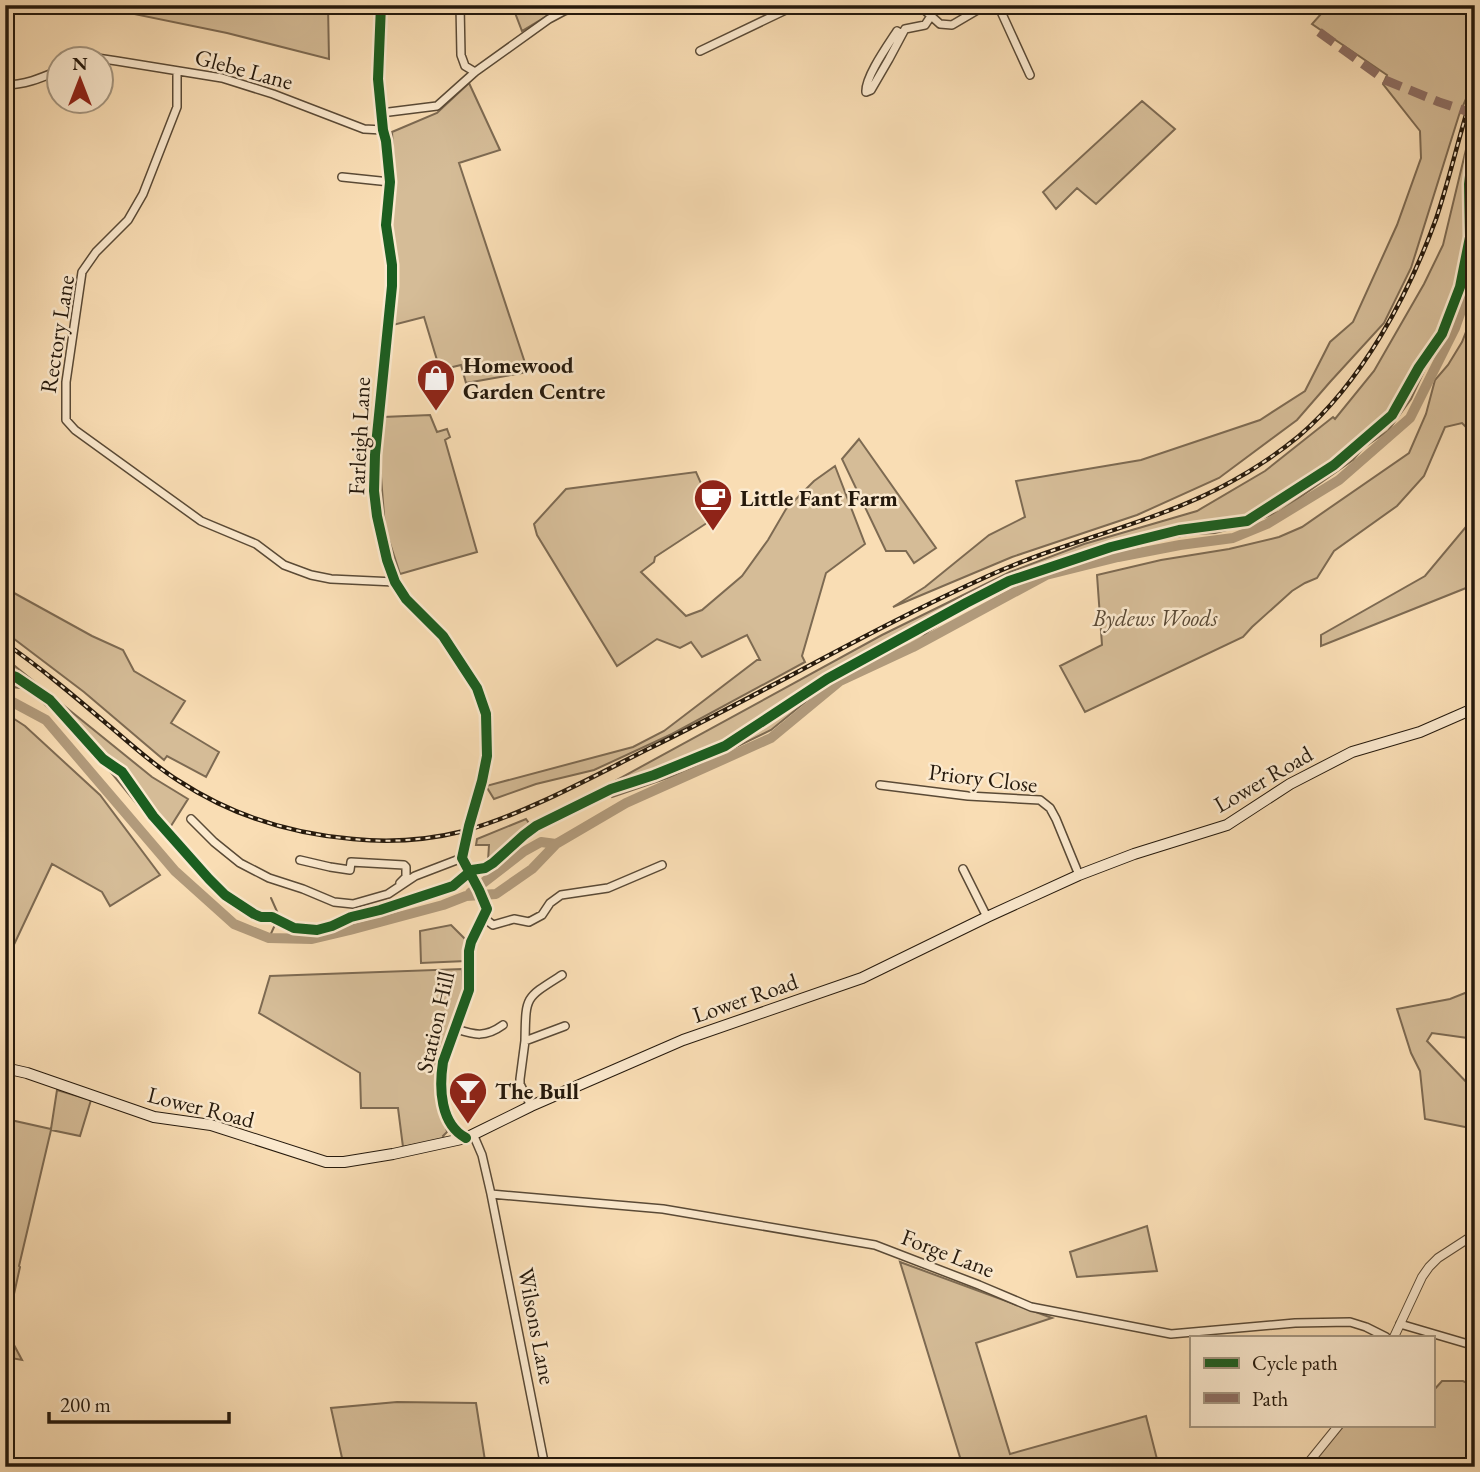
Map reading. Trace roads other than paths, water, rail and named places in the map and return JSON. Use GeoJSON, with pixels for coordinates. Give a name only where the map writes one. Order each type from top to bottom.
{"type":"FeatureCollection","features":[{"type":"Feature","properties":{"kind":"main road","name":"Lower Road"},"geometry":{"type":"LineString","coordinates":[[5,1068],[27,1073],[154,1117],[211,1125],[326,1162],[344,1162],[445,1143],[469,1136],[683,1040],[862,978],[1079,875],[1227,825],[1290,784],[1352,752],[1420,732],[1475,708]]}},
{"type":"Feature","properties":{"kind":"street","name":"Farleigh Lane"},"geometry":{"type":"LineString","coordinates":[[381,5],[378,62],[390,182],[386,225],[392,286],[374,491],[381,537],[395,582],[406,599],[443,636],[477,688],[486,714],[487,756],[462,858]]}},
{"type":"Feature","properties":{"kind":"street"},"geometry":{"type":"LineString","coordinates":[[460,5],[461,55],[465,66],[475,72]]}},
{"type":"Feature","properties":{"kind":"street"},"geometry":{"type":"LineString","coordinates":[[381,113],[436,106],[475,72],[549,19],[581,5]]}},
{"type":"Feature","properties":{"kind":"street"},"geometry":{"type":"LineString","coordinates":[[700,51],[712,50],[796,5]]}},
{"type":"Feature","properties":{"kind":"street"},"geometry":{"type":"LineString","coordinates":[[919,5],[940,24],[951,25],[986,5]]}},
{"type":"Feature","properties":{"kind":"street"},"geometry":{"type":"LineString","coordinates":[[998,5],[1030,75]]}},
{"type":"Feature","properties":{"kind":"street"},"geometry":{"type":"LineString","coordinates":[[902,34],[897,31],[883,53],[866,85],[866,92],[871,90],[890,60],[905,29],[925,25],[931,16]]}},
{"type":"Feature","properties":{"kind":"street"},"geometry":{"type":"LineString","coordinates":[[883,53],[890,60]]}},
{"type":"Feature","properties":{"kind":"street","name":"Glebe Lane"},"geometry":{"type":"LineString","coordinates":[[116,61],[222,78],[273,94],[364,129],[383,130]]}},
{"type":"Feature","properties":{"kind":"street","name":"Rectory Lane"},"geometry":{"type":"LineString","coordinates":[[177,71],[177,107],[143,194],[128,220],[96,252],[82,272],[66,382],[66,420],[75,430],[201,521],[256,544],[284,565],[331,579],[395,582]]}},
{"type":"Feature","properties":{"kind":"street"},"geometry":{"type":"LineString","coordinates":[[5,85],[35,81],[46,76]]}},
{"type":"Feature","properties":{"kind":"street"},"geometry":{"type":"LineString","coordinates":[[342,177],[390,182]]}},
{"type":"Feature","properties":{"kind":"street","name":"Priory Close"},"geometry":{"type":"LineString","coordinates":[[880,785],[968,796],[1040,800],[1050,808],[1056,819],[1079,875]]}},
{"type":"Feature","properties":{"kind":"street"},"geometry":{"type":"LineString","coordinates":[[191,819],[240,863],[334,902],[353,904],[388,894],[418,876],[462,858],[483,898],[487,909],[485,915],[493,925],[514,919],[530,922],[542,915],[550,903],[561,895],[608,888],[663,865]]}},
{"type":"Feature","properties":{"kind":"street"},"geometry":{"type":"LineString","coordinates":[[300,860],[351,870],[352,862],[404,865],[403,881],[387,889],[388,894]]}},
{"type":"Feature","properties":{"kind":"street"},"geometry":{"type":"LineString","coordinates":[[963,869],[987,917]]}},
{"type":"Feature","properties":{"kind":"street","name":"Station Hill"},"geometry":{"type":"LineString","coordinates":[[451,1125],[444,1105],[441,1073],[469,990],[471,942],[485,915]]}},
{"type":"Feature","properties":{"kind":"street"},"geometry":{"type":"LineString","coordinates":[[531,1106],[520,1084],[527,1003],[540,989],[562,975]]}},
{"type":"Feature","properties":{"kind":"street"},"geometry":{"type":"LineString","coordinates":[[525,1041],[565,1026]]}},
{"type":"Feature","properties":{"kind":"street"},"geometry":{"type":"LineString","coordinates":[[456,1029],[481,1035],[499,1031]]}},
{"type":"Feature","properties":{"kind":"street"},"geometry":{"type":"LineString","coordinates":[[553,1031],[557,1040]]}},
{"type":"Feature","properties":{"kind":"street"},"geometry":{"type":"LineString","coordinates":[[445,1143],[451,1125],[459,1134],[469,1136]]}},
{"type":"Feature","properties":{"kind":"street","name":"Wilsons Lane"},"geometry":{"type":"LineString","coordinates":[[469,1136],[481,1155],[491,1194],[545,1467]]}},
{"type":"Feature","properties":{"kind":"street","name":"Forge Lane"},"geometry":{"type":"LineString","coordinates":[[491,1194],[663,1209],[875,1245],[1031,1307],[1171,1335],[1295,1323],[1350,1322],[1383,1336]]}},
{"type":"Feature","properties":{"kind":"street"},"geometry":{"type":"LineString","coordinates":[[1394,1336],[1429,1267],[1475,1234]]}},
{"type":"Feature","properties":{"kind":"street"},"geometry":{"type":"LineString","coordinates":[[1400,1324],[1475,1346]]}},
{"type":"Feature","properties":{"kind":"street"},"geometry":{"type":"LineString","coordinates":[[1305,1467],[1338,1426]]}},
{"type":"Feature","properties":{"kind":"waterway"},"geometry":{"type":"LineString","coordinates":[[5,698],[46,720],[175,871],[234,924],[269,938],[312,939],[443,905],[466,896],[496,894],[532,869],[556,844],[626,803],[771,738],[840,681],[913,647],[1046,575],[1118,557],[1233,538],[1267,524],[1339,480],[1410,418],[1455,328],[1475,271]]}},
{"type":"Feature","properties":{"kind":"waterway"},"geometry":{"type":"LineString","coordinates":[[470,893],[523,852],[541,842],[556,844]]}},
{"type":"Feature","properties":{"kind":"waterway"},"geometry":{"type":"LineString","coordinates":[[269,938],[279,916],[271,898]]}},
{"type":"Feature","properties":{"kind":"railway"},"geometry":{"type":"LineString","coordinates":[[5,643],[57,682],[169,775],[220,804],[263,821],[307,833],[395,841],[464,831],[511,815],[692,727],[945,596],[1031,558],[1180,506],[1234,480],[1284,448],[1322,414],[1343,390],[1363,364],[1397,307],[1436,219],[1475,86]]}},
{"type":"Feature","properties":{"kind":"place","name":"Homewood Garden Centre"},"geometry":{"type":"Point","coordinates":[436,412]}},
{"type":"Feature","properties":{"kind":"place","name":"Little Fant Farm"},"geometry":{"type":"Point","coordinates":[713,532]}},
{"type":"Feature","properties":{"kind":"place","name":"The Bull"},"geometry":{"type":"Point","coordinates":[468,1125]}},
{"type":"Feature","properties":{"kind":"park label","name":"Bydews Woods"},"geometry":{"type":"Point","coordinates":[1155,618]}}]}
